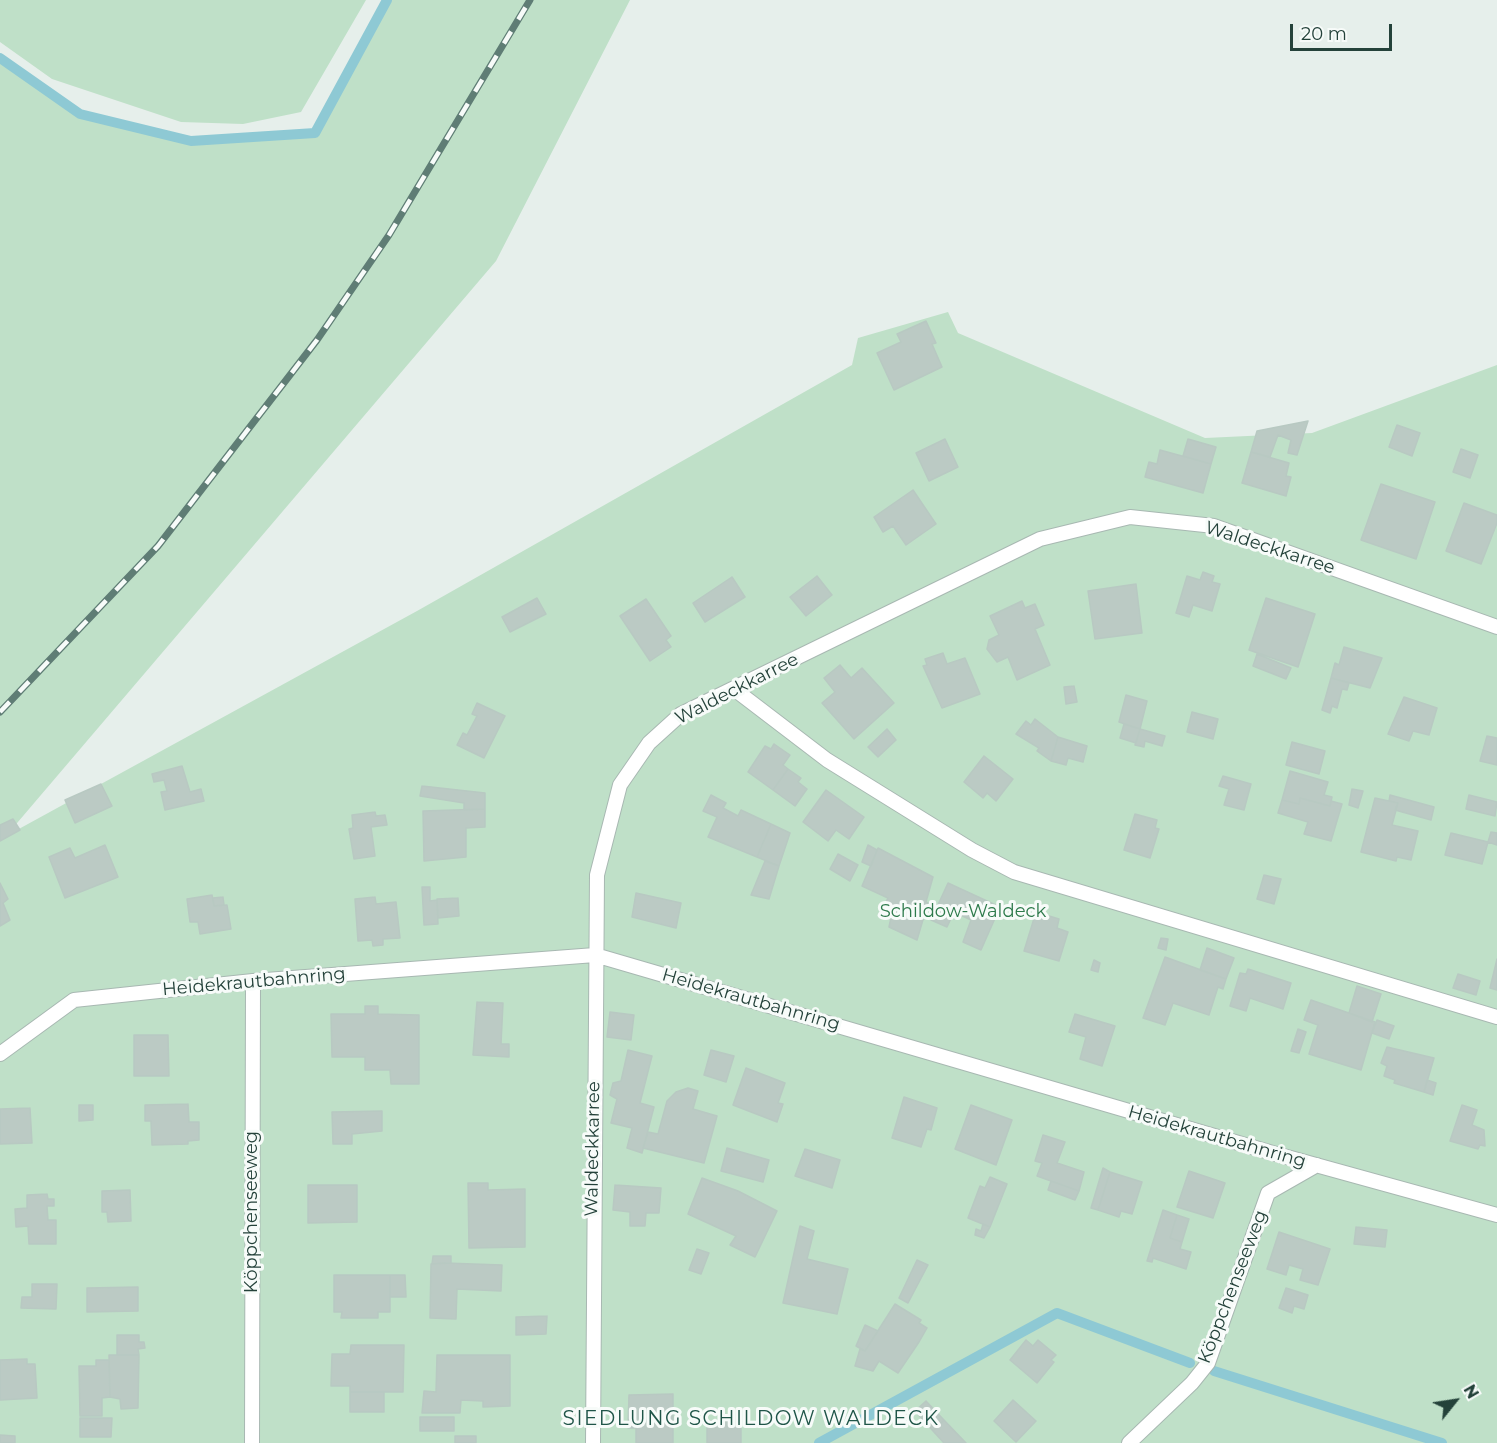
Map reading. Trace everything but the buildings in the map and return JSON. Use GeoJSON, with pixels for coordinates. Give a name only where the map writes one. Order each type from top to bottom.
{"type":"FeatureCollection","features":[{"type":"Feature","properties":{"kind":"lane","name":"Waldeckkarree"},"geometry":{"type":"LineString","coordinates":[[593,1443],[597,875],[620,785],[649,743],[681,714],[1040,539],[1130,517],[1214,526],[1497,627]]}},
{"type":"Feature","properties":{"kind":"lane"},"geometry":{"type":"LineString","coordinates":[[734,689],[827,760],[972,850],[1014,872],[1497,1017]]}},
{"type":"Feature","properties":{"kind":"lane","name":"Heidekrautbahnring"},"geometry":{"type":"LineString","coordinates":[[0,1054],[74,1000],[253,981],[595,955],[1317,1165],[1497,1215]]}},
{"type":"Feature","properties":{"kind":"lane","name":"Köppchenseeweg"},"geometry":{"type":"LineString","coordinates":[[252,1443],[253,981]]}},
{"type":"Feature","properties":{"kind":"lane","name":"Köppchenseeweg"},"geometry":{"type":"LineString","coordinates":[[1129,1443],[1192,1383],[1208,1362],[1268,1193],[1317,1165]]}},
{"type":"Feature","properties":{"kind":"green space"},"geometry":{"type":"Polygon","coordinates":[[[0,0],[366,0],[301,112],[243,124],[181,122],[52,79],[0,42],[0,0]]]}},
{"type":"Feature","properties":{"kind":"green space","name":"Schildow-Waldeck"},"geometry":{"type":"Polygon","coordinates":[[[391,0],[630,0],[496,261],[6,836],[417,611],[852,365],[858,338],[948,312],[958,333],[1205,438],[1312,433],[1497,365],[1497,1443],[0,1443],[0,58],[80,114],[191,141],[315,133],[391,0]]]}},
{"type":"Feature","properties":{"kind":"waterway"},"geometry":{"type":"LineString","coordinates":[[0,58],[80,114],[191,141],[315,133],[387,0]]}},
{"type":"Feature","properties":{"kind":"waterway"},"geometry":{"type":"LineString","coordinates":[[819,1443],[1057,1313],[1190,1363]]}},
{"type":"Feature","properties":{"kind":"waterway"},"geometry":{"type":"LineString","coordinates":[[1214,1371],[1442,1443]]}},
{"type":"Feature","properties":{"kind":"railway"},"geometry":{"type":"LineString","coordinates":[[0,712],[158,546],[317,340],[389,235],[530,0]]}},
{"type":"Feature","properties":{"kind":"district","name":"SIEDLUNG SCHILDOW WALDECK"},"geometry":{"type":"Point","coordinates":[751,1419]}}]}
